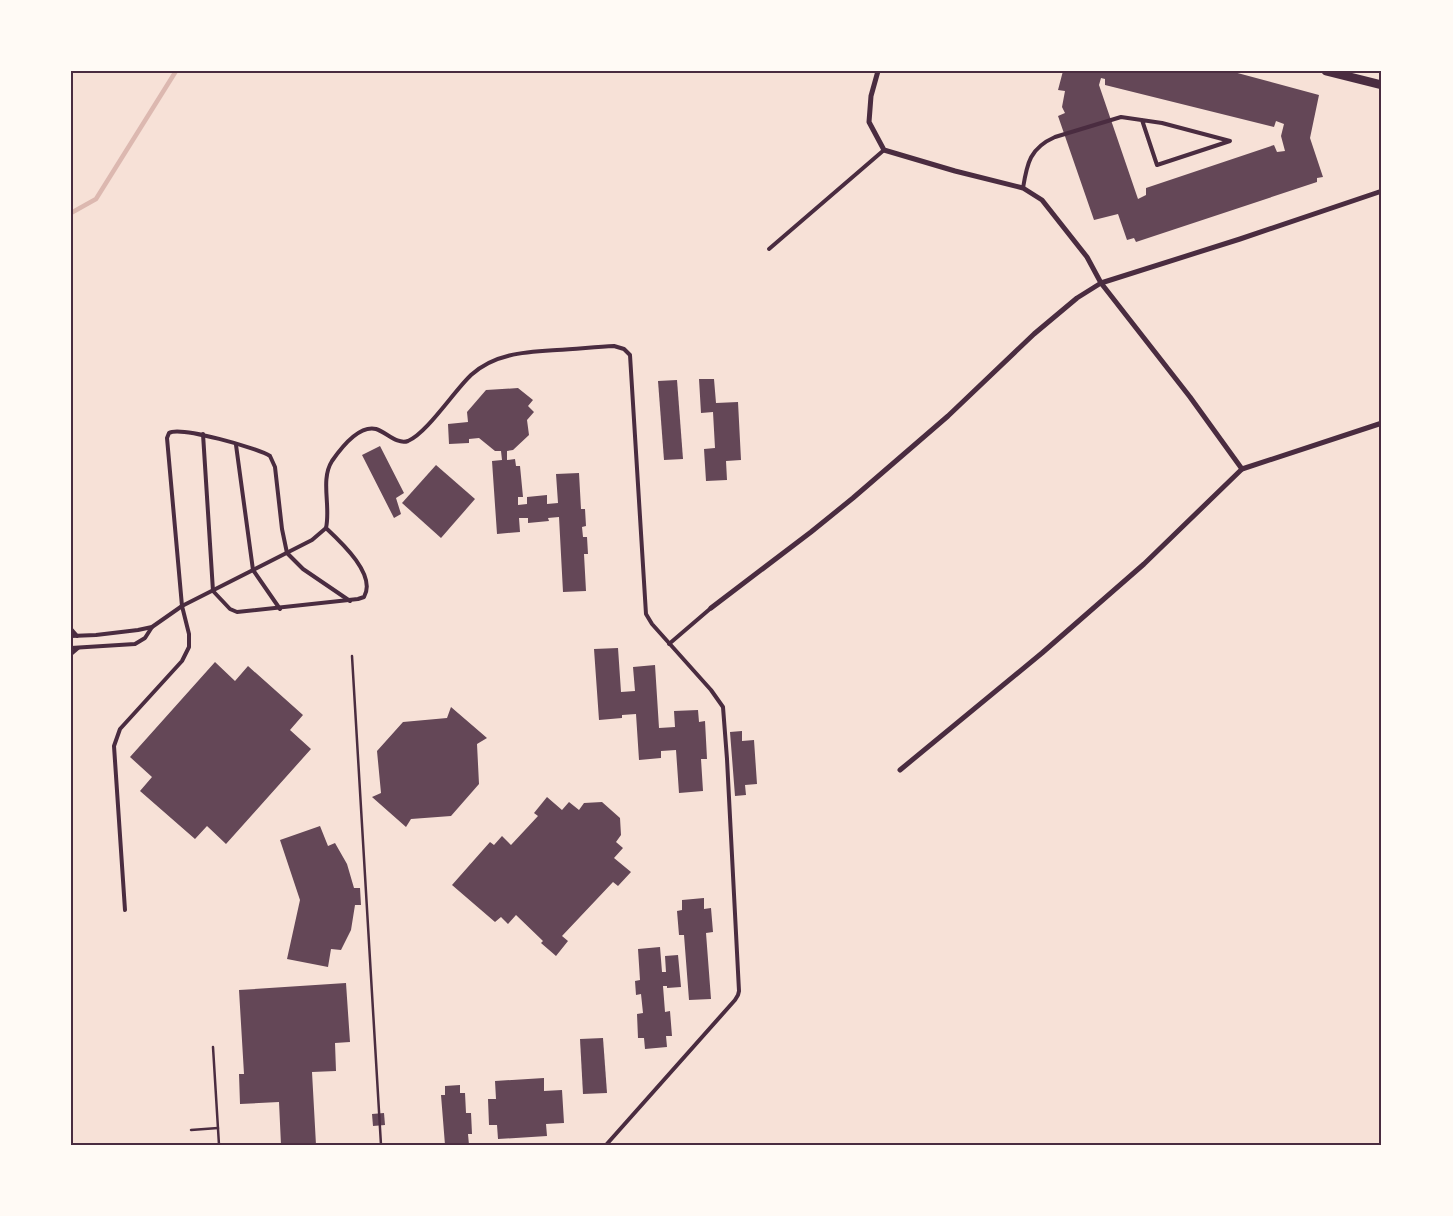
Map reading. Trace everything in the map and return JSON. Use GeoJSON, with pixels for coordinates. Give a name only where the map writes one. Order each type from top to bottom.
{"type":"FeatureCollection","features":[{"type":"Feature","properties":{"kind":"street"},"geometry":{"type":"LineString","coordinates":[[878,71],[871,96],[869,122],[884,150],[955,171],[1023,188],[1042,200],[1087,257],[1102,283],[1190,397],[1242,469]]}},
{"type":"Feature","properties":{"kind":"street"},"geometry":{"type":"LineString","coordinates":[[1326,71],[1382,85]]}},
{"type":"Feature","properties":{"kind":"street"},"geometry":{"type":"LineString","coordinates":[[711,608],[852,498],[948,416],[1034,334],[1077,298],[1102,283],[1382,191]]}},
{"type":"Feature","properties":{"kind":"street"},"geometry":{"type":"LineString","coordinates":[[900,770],[1042,653],[1144,564],[1242,469],[1382,423]]}},
{"type":"Feature","properties":{"kind":"lane"},"geometry":{"type":"LineString","coordinates":[[1023,188],[1027,165],[1035,149],[1045,141],[1055,136],[1121,117],[1142,120],[1162,123],[1230,141],[1156,165],[1142,120]]}},
{"type":"Feature","properties":{"kind":"lane"},"geometry":{"type":"LineString","coordinates":[[769,249],[884,150]]}},
{"type":"Feature","properties":{"kind":"lane"},"geometry":{"type":"LineString","coordinates":[[71,648],[135,644],[145,638],[152,627],[182,606],[318,537],[326,528],[328,508],[326,475],[328,470],[336,455],[362,431],[376,429],[397,440],[409,441],[422,430],[472,375],[484,366],[502,357],[520,353],[620,347],[624,349],[630,355],[631,364],[646,614],[669,644],[712,690],[723,707],[738,994],[735,1000],[606,1145]]}},
{"type":"Feature","properties":{"kind":"lane"},"geometry":{"type":"LineString","coordinates":[[125,910],[114,746],[120,729],[182,661],[189,647],[189,634],[182,606],[167,438],[169,433],[176,430],[203,434],[267,454],[275,467],[282,529],[287,553],[303,568],[350,601]]}},
{"type":"Feature","properties":{"kind":"lane"},"geometry":{"type":"LineString","coordinates":[[203,434],[212,591],[230,609],[236,612],[350,601],[364,597],[367,581],[363,572],[340,541],[326,528]]}},
{"type":"Feature","properties":{"kind":"lane"},"geometry":{"type":"LineString","coordinates":[[236,445],[253,570],[280,608]]}},
{"type":"Feature","properties":{"kind":"lane"},"geometry":{"type":"LineString","coordinates":[[669,644],[711,608]]}},
{"type":"Feature","properties":{"kind":"lane"},"geometry":{"type":"LineString","coordinates":[[71,636],[152,627]]}},
{"type":"Feature","properties":{"kind":"lane"},"geometry":{"type":"LineString","coordinates":[[71,629],[77,636]]}},
{"type":"Feature","properties":{"kind":"lane"},"geometry":{"type":"LineString","coordinates":[[71,654],[78,648]]}},
{"type":"Feature","properties":{"kind":"path"},"geometry":{"type":"LineString","coordinates":[[352,656],[381,1145]]}},
{"type":"Feature","properties":{"kind":"path"},"geometry":{"type":"LineString","coordinates":[[213,1047],[219,1145]]}},
{"type":"Feature","properties":{"kind":"path"},"geometry":{"type":"LineString","coordinates":[[191,1130],[218,1128]]}},
{"type":"Feature","properties":{"kind":"building"},"geometry":{"type":"Polygon","coordinates":[[[1063,71],[1230,71],[1319,95],[1310,138],[1323,177],[1317,178],[1317,182],[1136,242],[1134,238],[1127,240],[1118,214],[1094,220],[1058,116],[1065,113],[1062,107],[1065,91],[1058,90],[1063,71]],[[1101,78],[1099,85],[1138,199],[1146,195],[1146,188],[1274,145],[1277,152],[1285,151],[1281,136],[1284,124],[1276,121],[1274,127],[1105,85],[1105,79],[1101,78]]]}},
{"type":"Feature","properties":{"kind":"building"},"geometry":{"type":"Polygon","coordinates":[[[699,379],[714,379],[716,403],[738,402],[741,460],[726,461],[727,480],[706,481],[704,449],[715,448],[713,412],[701,413],[699,379]]]}},
{"type":"Feature","properties":{"kind":"building"},"geometry":{"type":"Polygon","coordinates":[[[677,380],[683,459],[664,460],[658,381],[677,380]]]}},
{"type":"Feature","properties":{"kind":"building"},"geometry":{"type":"Polygon","coordinates":[[[518,388],[533,400],[528,406],[534,412],[527,420],[529,435],[513,450],[507,451],[507,460],[515,459],[516,466],[520,466],[523,497],[518,497],[518,505],[527,504],[527,497],[547,495],[547,504],[558,503],[556,474],[579,473],[581,509],[585,509],[586,526],[582,527],[583,537],[587,537],[588,554],[584,554],[586,591],[563,592],[559,517],[548,518],[549,521],[528,523],[528,518],[519,518],[520,532],[497,534],[492,461],[502,460],[501,451],[495,451],[479,438],[469,439],[469,443],[449,444],[448,424],[468,422],[467,412],[486,390],[518,388]]]}},
{"type":"Feature","properties":{"kind":"building"},"geometry":{"type":"Polygon","coordinates":[[[380,446],[404,493],[396,498],[401,514],[394,518],[362,455],[380,446]]]}},
{"type":"Feature","properties":{"kind":"building"},"geometry":{"type":"Polygon","coordinates":[[[436,465],[475,499],[441,538],[402,503],[436,465]]]}},
{"type":"Feature","properties":{"kind":"building"},"geometry":{"type":"Polygon","coordinates":[[[618,648],[621,692],[635,691],[633,667],[655,665],[659,728],[675,727],[674,711],[698,710],[699,722],[705,721],[707,759],[701,759],[703,791],[679,793],[676,750],[661,751],[661,758],[639,760],[636,714],[622,715],[622,718],[599,720],[594,649],[618,648]]]}},
{"type":"Feature","properties":{"kind":"building"},"geometry":{"type":"Polygon","coordinates":[[[215,662],[235,681],[248,666],[303,715],[290,730],[311,749],[226,844],[207,826],[195,839],[140,791],[152,777],[130,757],[215,662]]]}},
{"type":"Feature","properties":{"kind":"building"},"geometry":{"type":"Polygon","coordinates":[[[451,707],[487,738],[477,744],[479,784],[451,816],[411,819],[406,827],[372,797],[381,793],[377,751],[403,722],[447,718],[451,707]]]}},
{"type":"Feature","properties":{"kind":"building"},"geometry":{"type":"Polygon","coordinates":[[[742,731],[742,741],[754,740],[757,784],[745,785],[746,795],[735,796],[730,732],[742,731]]]}},
{"type":"Feature","properties":{"kind":"building"},"geometry":{"type":"Polygon","coordinates":[[[547,797],[562,810],[569,802],[579,810],[584,803],[602,802],[620,818],[621,835],[616,842],[623,848],[614,858],[631,872],[618,886],[613,882],[562,936],[568,941],[556,956],[541,943],[543,941],[516,915],[508,924],[501,917],[495,922],[452,885],[490,842],[494,845],[502,836],[511,845],[538,816],[534,813],[547,797]]]}},
{"type":"Feature","properties":{"kind":"building"},"geometry":{"type":"Polygon","coordinates":[[[320,826],[328,846],[335,843],[347,864],[354,888],[360,888],[361,905],[355,905],[351,930],[341,950],[331,949],[328,967],[287,959],[300,900],[280,840],[320,826]]]}},
{"type":"Feature","properties":{"kind":"building"},"geometry":{"type":"Polygon","coordinates":[[[704,898],[704,909],[711,908],[713,932],[706,933],[711,999],[689,1000],[684,935],[679,935],[677,911],[682,910],[682,900],[704,898]]]}},
{"type":"Feature","properties":{"kind":"building"},"geometry":{"type":"Polygon","coordinates":[[[660,947],[662,972],[666,972],[665,956],[678,955],[681,987],[667,988],[667,986],[663,986],[665,1012],[670,1011],[672,1036],[666,1036],[667,1047],[645,1049],[644,1038],[638,1038],[637,1014],[643,1013],[641,994],[636,995],[635,981],[640,980],[638,949],[660,947]]]}},
{"type":"Feature","properties":{"kind":"building"},"geometry":{"type":"Polygon","coordinates":[[[346,983],[350,1042],[335,1043],[336,1071],[312,1072],[316,1145],[281,1145],[279,1102],[240,1104],[239,1074],[244,1074],[239,990],[346,983]]]}},
{"type":"Feature","properties":{"kind":"building"},"geometry":{"type":"Polygon","coordinates":[[[603,1038],[607,1093],[583,1094],[580,1039],[603,1038]]]}},
{"type":"Feature","properties":{"kind":"building"},"geometry":{"type":"Polygon","coordinates":[[[544,1078],[544,1091],[562,1090],[564,1123],[546,1124],[547,1136],[498,1139],[497,1125],[489,1125],[488,1099],[496,1099],[495,1081],[544,1078]]]}},
{"type":"Feature","properties":{"kind":"building"},"geometry":{"type":"Polygon","coordinates":[[[460,1085],[460,1093],[465,1093],[466,1113],[471,1113],[472,1134],[468,1134],[469,1145],[445,1145],[441,1095],[445,1095],[445,1086],[460,1085]]]}},
{"type":"Feature","properties":{"kind":"building"},"geometry":{"type":"Polygon","coordinates":[[[384,1113],[385,1125],[373,1126],[372,1114],[384,1113]]]}},
{"type":"Feature","properties":{"kind":"waterway"},"geometry":{"type":"LineString","coordinates":[[71,213],[96,199],[176,71]]}}]}
